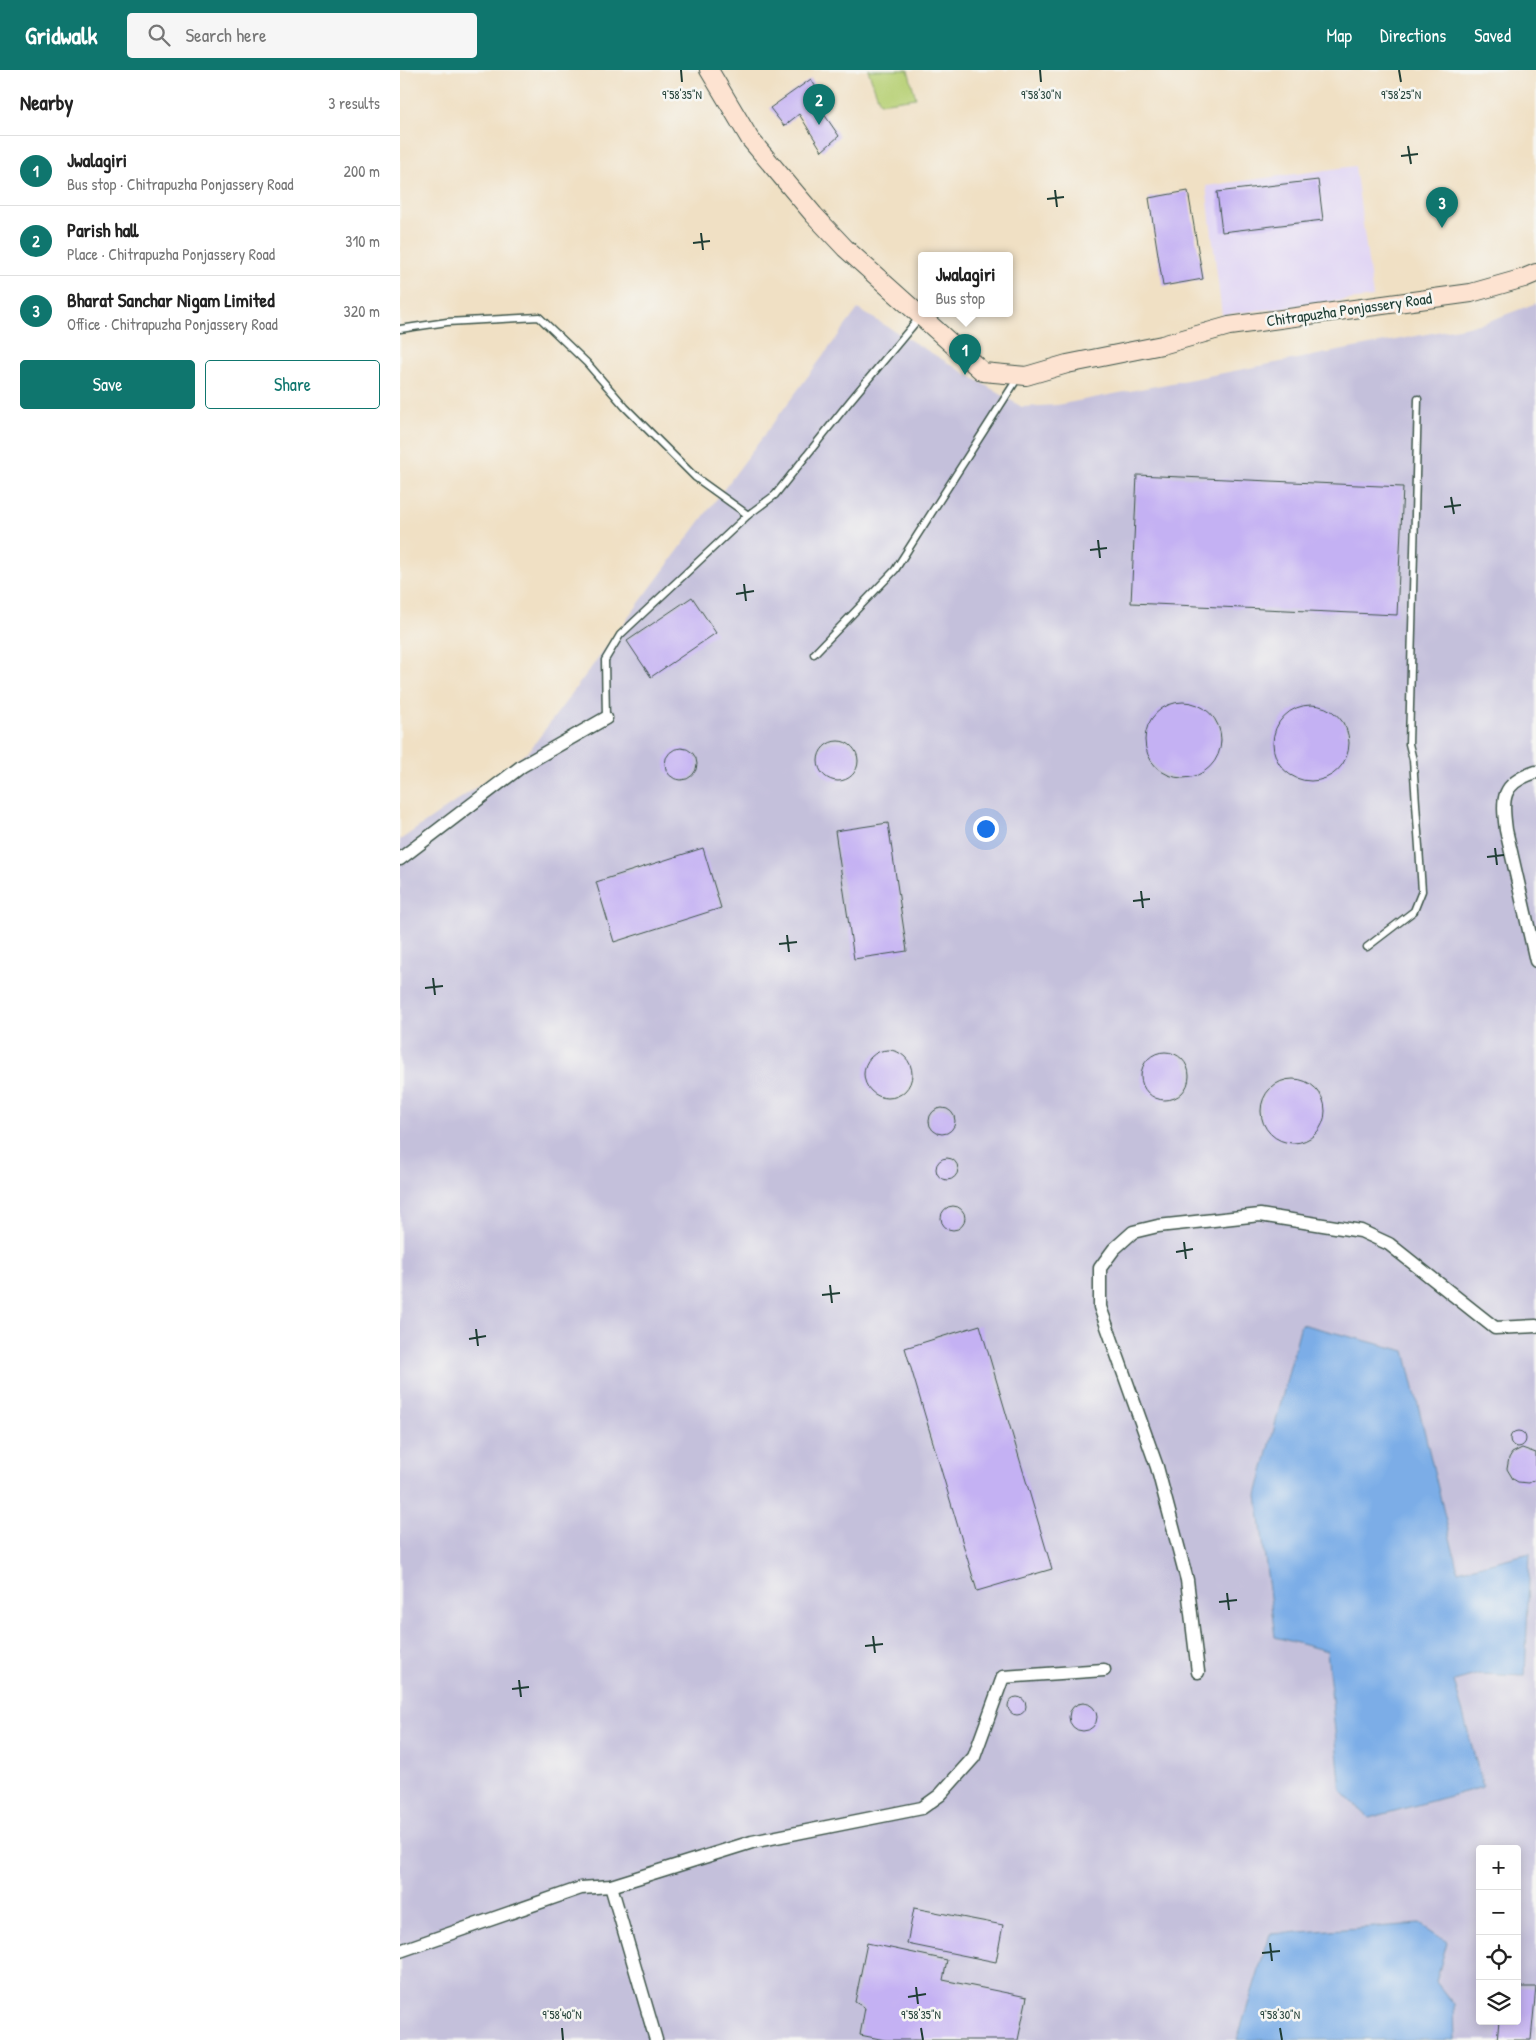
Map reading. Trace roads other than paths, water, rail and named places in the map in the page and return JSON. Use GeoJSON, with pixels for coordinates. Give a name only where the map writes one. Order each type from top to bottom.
{"type":"FeatureCollection","features":[{"type":"Feature","properties":{"kind":"main road"},"geometry":{"type":"LineString","coordinates":[[709,70],[750,139],[814,215],[845,248],[918,313]]}},
{"type":"Feature","properties":{"kind":"main road","name":"Chitrapuzha Ponjassery Road"},"geometry":{"type":"LineString","coordinates":[[1019,375],[1026,376],[1067,364],[1162,344],[1229,326],[1471,293],[1536,273]]}},
{"type":"Feature","properties":{"kind":"main road"},"geometry":{"type":"LineString","coordinates":[[922,317],[983,372],[1019,375]]}},
{"type":"Feature","properties":{"kind":"street"},"geometry":{"type":"LineString","coordinates":[[400,859],[522,766],[606,718]]}},
{"type":"Feature","properties":{"kind":"street"},"geometry":{"type":"LineString","coordinates":[[1536,772],[1524,775],[1511,785],[1504,794],[1504,811],[1506,830],[1536,961]]}},
{"type":"Feature","properties":{"kind":"street"},"geometry":{"type":"LineString","coordinates":[[1198,1672],[1187,1580],[1162,1486],[1100,1307],[1100,1268],[1114,1249],[1133,1232],[1150,1228],[1260,1215],[1361,1231],[1389,1244],[1495,1328],[1536,1326]]}},
{"type":"Feature","properties":{"kind":"street"},"geometry":{"type":"LineString","coordinates":[[400,1951],[582,1888],[611,1886],[752,1842],[922,1808],[940,1794],[974,1757],[1003,1677],[1104,1670]]}},
{"type":"Feature","properties":{"kind":"street"},"geometry":{"type":"LineString","coordinates":[[611,1886],[656,2040]]}},
{"type":"Feature","properties":{"kind":"lane"},"geometry":{"type":"LineString","coordinates":[[400,329],[446,322],[539,317],[587,363],[625,407],[695,477],[748,515]]}},
{"type":"Feature","properties":{"kind":"lane"},"geometry":{"type":"LineString","coordinates":[[606,718],[606,660],[620,635],[748,515],[775,495],[920,317]]}},
{"type":"Feature","properties":{"kind":"lane"},"geometry":{"type":"LineString","coordinates":[[814,654],[895,570],[1019,375]]}},
{"type":"Feature","properties":{"kind":"lane"},"geometry":{"type":"LineString","coordinates":[[1367,947],[1414,911],[1422,891],[1413,760],[1409,744],[1418,399]]}},
{"type":"Feature","properties":{"kind":"water"},"geometry":{"type":"Polygon","coordinates":[[[1301,1324],[1405,1351],[1458,1571],[1530,1553],[1525,1676],[1479,1674],[1454,1681],[1483,1787],[1369,1818],[1341,1791],[1327,1651],[1275,1637],[1257,1495],[1301,1324]]]}},
{"type":"Feature","properties":{"kind":"water"},"geometry":{"type":"Polygon","coordinates":[[[1420,1924],[1447,1942],[1436,1982],[1454,2005],[1455,2040],[1237,2040],[1270,1934],[1420,1924]]]}},
{"type":"Feature","properties":{"kind":"place","name":"Parish hall"},"geometry":{"type":"Point","coordinates":[819,125]}},
{"type":"Feature","properties":{"kind":"place","name":"Bharat Sanchar Nigam Limited"},"geometry":{"type":"Point","coordinates":[1442,228]}},
{"type":"Feature","properties":{"kind":"place","name":"Jwalagiri"},"geometry":{"type":"Point","coordinates":[965,375]}}]}
